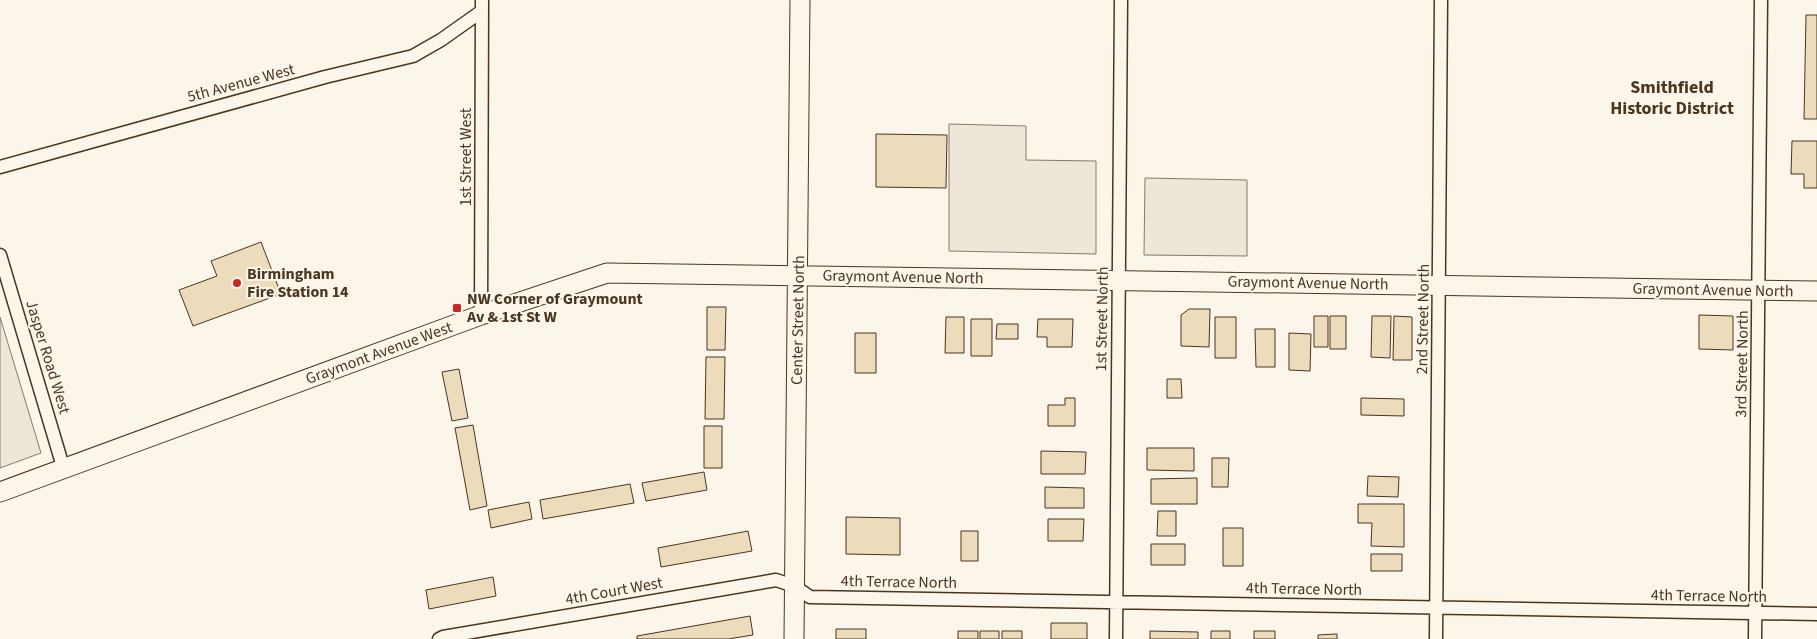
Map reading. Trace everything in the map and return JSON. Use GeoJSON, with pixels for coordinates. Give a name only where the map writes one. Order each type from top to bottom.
{"type":"FeatureCollection","features":[{"type":"Feature","properties":{"kind":"main road","name":"Center Street North"},"geometry":{"type":"LineString","coordinates":[[794,639],[799,275],[800,0]]}},
{"type":"Feature","properties":{"kind":"main road","name":"Graymont Avenue West"},"geometry":{"type":"LineString","coordinates":[[0,492],[481,315],[606,273],[799,275]]}},
{"type":"Feature","properties":{"kind":"main road","name":"Graymont Avenue North"},"geometry":{"type":"LineString","coordinates":[[799,275],[1817,291]]}},
{"type":"Feature","properties":{"kind":"street","name":"1st Street North"},"geometry":{"type":"LineString","coordinates":[[1116,639],[1121,0]]}},
{"type":"Feature","properties":{"kind":"street","name":"2nd Street North"},"geometry":{"type":"LineString","coordinates":[[1436,639],[1442,0]]}},
{"type":"Feature","properties":{"kind":"street","name":"3rd Street North"},"geometry":{"type":"LineString","coordinates":[[1755,639],[1762,0]]}},
{"type":"Feature","properties":{"kind":"street","name":"5th Avenue West"},"geometry":{"type":"LineString","coordinates":[[0,167],[325,77],[412,56],[428,49],[482,6]]}},
{"type":"Feature","properties":{"kind":"street","name":"1st Street West"},"geometry":{"type":"LineString","coordinates":[[481,315],[482,6]]}},
{"type":"Feature","properties":{"kind":"street","name":"Jasper Road West"},"geometry":{"type":"LineString","coordinates":[[0,255],[64,470]]}},
{"type":"Feature","properties":{"kind":"street","name":"4th Court West"},"geometry":{"type":"LineString","coordinates":[[439,639],[443,636],[776,580],[794,586]]}},
{"type":"Feature","properties":{"kind":"street","name":"4th Terrace North"},"geometry":{"type":"LineString","coordinates":[[794,586],[810,597],[1817,614]]}},
{"type":"Feature","properties":{"kind":"shaded area"},"geometry":{"type":"Polygon","coordinates":[[[949,124],[1026,126],[1026,160],[1096,161],[1096,254],[949,251],[949,124]]]}},
{"type":"Feature","properties":{"kind":"shaded area"},"geometry":{"type":"Polygon","coordinates":[[[1145,178],[1247,180],[1247,256],[1144,255],[1145,178]]]}},
{"type":"Feature","properties":{"kind":"shaded area"},"geometry":{"type":"Polygon","coordinates":[[[0,317],[41,453],[0,468],[0,317]]]}},
{"type":"Feature","properties":{"kind":"building"},"geometry":{"type":"Polygon","coordinates":[[[1806,15],[1817,15],[1817,119],[1804,119],[1806,15]]]}},
{"type":"Feature","properties":{"kind":"building"},"geometry":{"type":"Polygon","coordinates":[[[876,134],[947,135],[946,188],[876,187],[876,134]]]}},
{"type":"Feature","properties":{"kind":"building"},"geometry":{"type":"Polygon","coordinates":[[[1792,141],[1817,141],[1817,188],[1804,188],[1804,174],[1791,174],[1792,141]]]}},
{"type":"Feature","properties":{"kind":"building","name":"Birmingham Fire Station 14"},"geometry":{"type":"Polygon","coordinates":[[[261,242],[281,294],[193,326],[179,290],[217,276],[211,261],[261,242]]]}},
{"type":"Feature","properties":{"kind":"building"},"geometry":{"type":"Polygon","coordinates":[[[707,307],[726,307],[725,350],[707,350],[707,307]]]}},
{"type":"Feature","properties":{"kind":"building"},"geometry":{"type":"Polygon","coordinates":[[[1189,309],[1210,309],[1209,347],[1181,346],[1181,315],[1189,309]]]}},
{"type":"Feature","properties":{"kind":"building"},"geometry":{"type":"Polygon","coordinates":[[[1699,315],[1733,316],[1733,350],[1699,349],[1699,315]]]}},
{"type":"Feature","properties":{"kind":"building"},"geometry":{"type":"Polygon","coordinates":[[[1314,316],[1328,316],[1328,347],[1314,347],[1314,316]]]}},
{"type":"Feature","properties":{"kind":"building"},"geometry":{"type":"Polygon","coordinates":[[[1330,316],[1346,316],[1346,349],[1330,349],[1330,316]]]}},
{"type":"Feature","properties":{"kind":"building"},"geometry":{"type":"Polygon","coordinates":[[[1372,316],[1391,316],[1390,358],[1371,357],[1372,316]]]}},
{"type":"Feature","properties":{"kind":"building"},"geometry":{"type":"Polygon","coordinates":[[[1394,316],[1412,317],[1412,360],[1393,360],[1394,316]]]}},
{"type":"Feature","properties":{"kind":"building"},"geometry":{"type":"Polygon","coordinates":[[[946,317],[964,317],[964,353],[945,353],[946,317]]]}},
{"type":"Feature","properties":{"kind":"building"},"geometry":{"type":"Polygon","coordinates":[[[1215,317],[1236,317],[1236,358],[1215,358],[1215,317]]]}},
{"type":"Feature","properties":{"kind":"building"},"geometry":{"type":"Polygon","coordinates":[[[971,319],[992,319],[992,356],[971,356],[971,319]]]}},
{"type":"Feature","properties":{"kind":"building"},"geometry":{"type":"Polygon","coordinates":[[[1038,319],[1073,319],[1072,347],[1047,347],[1047,337],[1037,337],[1038,319]]]}},
{"type":"Feature","properties":{"kind":"building"},"geometry":{"type":"Polygon","coordinates":[[[997,324],[1018,324],[1018,339],[996,339],[997,324]]]}},
{"type":"Feature","properties":{"kind":"building"},"geometry":{"type":"Polygon","coordinates":[[[1255,329],[1275,329],[1275,367],[1256,367],[1255,329]]]}},
{"type":"Feature","properties":{"kind":"building"},"geometry":{"type":"Polygon","coordinates":[[[855,333],[876,333],[876,373],[855,373],[855,333]]]}},
{"type":"Feature","properties":{"kind":"building"},"geometry":{"type":"Polygon","coordinates":[[[1289,333],[1311,334],[1310,371],[1289,370],[1289,333]]]}},
{"type":"Feature","properties":{"kind":"building"},"geometry":{"type":"Polygon","coordinates":[[[706,357],[725,357],[724,419],[705,419],[706,357]]]}},
{"type":"Feature","properties":{"kind":"building"},"geometry":{"type":"Polygon","coordinates":[[[459,369],[468,418],[452,421],[442,372],[459,369]]]}},
{"type":"Feature","properties":{"kind":"building"},"geometry":{"type":"Polygon","coordinates":[[[1167,379],[1181,379],[1182,398],[1167,398],[1167,379]]]}},
{"type":"Feature","properties":{"kind":"building"},"geometry":{"type":"Polygon","coordinates":[[[1065,398],[1075,398],[1075,426],[1048,426],[1048,405],[1065,405],[1065,398]]]}},
{"type":"Feature","properties":{"kind":"building"},"geometry":{"type":"Polygon","coordinates":[[[1361,398],[1404,399],[1404,416],[1361,415],[1361,398]]]}},
{"type":"Feature","properties":{"kind":"building"},"geometry":{"type":"Polygon","coordinates":[[[473,425],[487,506],[470,510],[455,428],[473,425]]]}},
{"type":"Feature","properties":{"kind":"building"},"geometry":{"type":"Polygon","coordinates":[[[704,426],[722,426],[722,468],[704,468],[704,426]]]}},
{"type":"Feature","properties":{"kind":"building"},"geometry":{"type":"Polygon","coordinates":[[[1147,448],[1194,448],[1194,471],[1147,470],[1147,448]]]}},
{"type":"Feature","properties":{"kind":"building"},"geometry":{"type":"Polygon","coordinates":[[[1041,451],[1086,452],[1085,474],[1041,474],[1041,451]]]}},
{"type":"Feature","properties":{"kind":"building"},"geometry":{"type":"Polygon","coordinates":[[[1212,458],[1229,458],[1228,487],[1212,487],[1212,458]]]}},
{"type":"Feature","properties":{"kind":"building"},"geometry":{"type":"Polygon","coordinates":[[[704,472],[707,490],[646,501],[642,483],[704,472]]]}},
{"type":"Feature","properties":{"kind":"building"},"geometry":{"type":"Polygon","coordinates":[[[1368,476],[1399,477],[1398,497],[1367,496],[1368,476]]]}},
{"type":"Feature","properties":{"kind":"building"},"geometry":{"type":"Polygon","coordinates":[[[1197,478],[1197,504],[1151,504],[1151,479],[1197,478]]]}},
{"type":"Feature","properties":{"kind":"building"},"geometry":{"type":"Polygon","coordinates":[[[630,484],[634,503],[543,519],[540,500],[630,484]]]}},
{"type":"Feature","properties":{"kind":"building"},"geometry":{"type":"Polygon","coordinates":[[[1045,487],[1084,488],[1084,508],[1045,508],[1045,487]]]}},
{"type":"Feature","properties":{"kind":"building"},"geometry":{"type":"Polygon","coordinates":[[[529,502],[532,519],[491,528],[488,510],[529,502]]]}},
{"type":"Feature","properties":{"kind":"building"},"geometry":{"type":"Polygon","coordinates":[[[1358,504],[1404,504],[1404,547],[1371,546],[1372,523],[1358,523],[1358,504]]]}},
{"type":"Feature","properties":{"kind":"building"},"geometry":{"type":"Polygon","coordinates":[[[1158,511],[1176,511],[1176,536],[1157,536],[1158,511]]]}},
{"type":"Feature","properties":{"kind":"building"},"geometry":{"type":"Polygon","coordinates":[[[846,517],[900,518],[900,555],[846,554],[846,517]]]}},
{"type":"Feature","properties":{"kind":"building"},"geometry":{"type":"Polygon","coordinates":[[[1048,519],[1084,519],[1083,541],[1048,541],[1048,519]]]}},
{"type":"Feature","properties":{"kind":"building"},"geometry":{"type":"Polygon","coordinates":[[[1223,528],[1243,528],[1243,566],[1223,566],[1223,528]]]}},
{"type":"Feature","properties":{"kind":"building"},"geometry":{"type":"Polygon","coordinates":[[[748,531],[752,551],[661,567],[658,548],[748,531]]]}},
{"type":"Feature","properties":{"kind":"building"},"geometry":{"type":"Polygon","coordinates":[[[961,531],[978,531],[978,561],[961,561],[961,531]]]}},
{"type":"Feature","properties":{"kind":"building"},"geometry":{"type":"Polygon","coordinates":[[[1151,544],[1185,544],[1185,565],[1151,565],[1151,544]]]}},
{"type":"Feature","properties":{"kind":"building"},"geometry":{"type":"Polygon","coordinates":[[[1371,554],[1402,554],[1402,571],[1371,571],[1371,554]]]}},
{"type":"Feature","properties":{"kind":"building"},"geometry":{"type":"Polygon","coordinates":[[[493,577],[496,596],[429,609],[426,590],[493,577]]]}},
{"type":"Feature","properties":{"kind":"building"},"geometry":{"type":"Polygon","coordinates":[[[750,616],[753,635],[728,639],[637,639],[637,636],[750,616]]]}},
{"type":"Feature","properties":{"kind":"building"},"geometry":{"type":"Polygon","coordinates":[[[1051,623],[1087,623],[1087,639],[1051,639],[1051,623]]]}},
{"type":"Feature","properties":{"kind":"building"},"geometry":{"type":"Polygon","coordinates":[[[836,629],[866,629],[866,639],[836,639],[836,629]]]}},
{"type":"Feature","properties":{"kind":"building"},"geometry":{"type":"Polygon","coordinates":[[[958,631],[978,631],[978,639],[958,639],[958,631]]]}},
{"type":"Feature","properties":{"kind":"building"},"geometry":{"type":"Polygon","coordinates":[[[980,631],[999,631],[999,639],[980,639],[980,631]]]}},
{"type":"Feature","properties":{"kind":"building"},"geometry":{"type":"Polygon","coordinates":[[[1002,631],[1022,631],[1022,639],[1002,639],[1002,631]]]}},
{"type":"Feature","properties":{"kind":"building"},"geometry":{"type":"Polygon","coordinates":[[[1150,631],[1198,632],[1198,639],[1150,639],[1150,631]]]}},
{"type":"Feature","properties":{"kind":"building"},"geometry":{"type":"Polygon","coordinates":[[[1211,631],[1230,631],[1230,639],[1211,639],[1211,631]]]}},
{"type":"Feature","properties":{"kind":"building"},"geometry":{"type":"Polygon","coordinates":[[[1254,631],[1275,631],[1275,639],[1254,639],[1254,631]]]}},
{"type":"Feature","properties":{"kind":"building"},"geometry":{"type":"Polygon","coordinates":[[[1337,634],[1337,639],[1318,639],[1318,635],[1337,634]]]}},
{"type":"Feature","properties":{"kind":"place","name":"Birmingham Fire Station 14"},"geometry":{"type":"Point","coordinates":[237,283]}},
{"type":"Feature","properties":{"kind":"place","name":"NW Corner of Graymount Av & 1st St W"},"geometry":{"type":"Point","coordinates":[457,308]}},
{"type":"Feature","properties":{"kind":"district","name":"Smithfield Historic District"},"geometry":{"type":"Point","coordinates":[1672,97]}}]}
